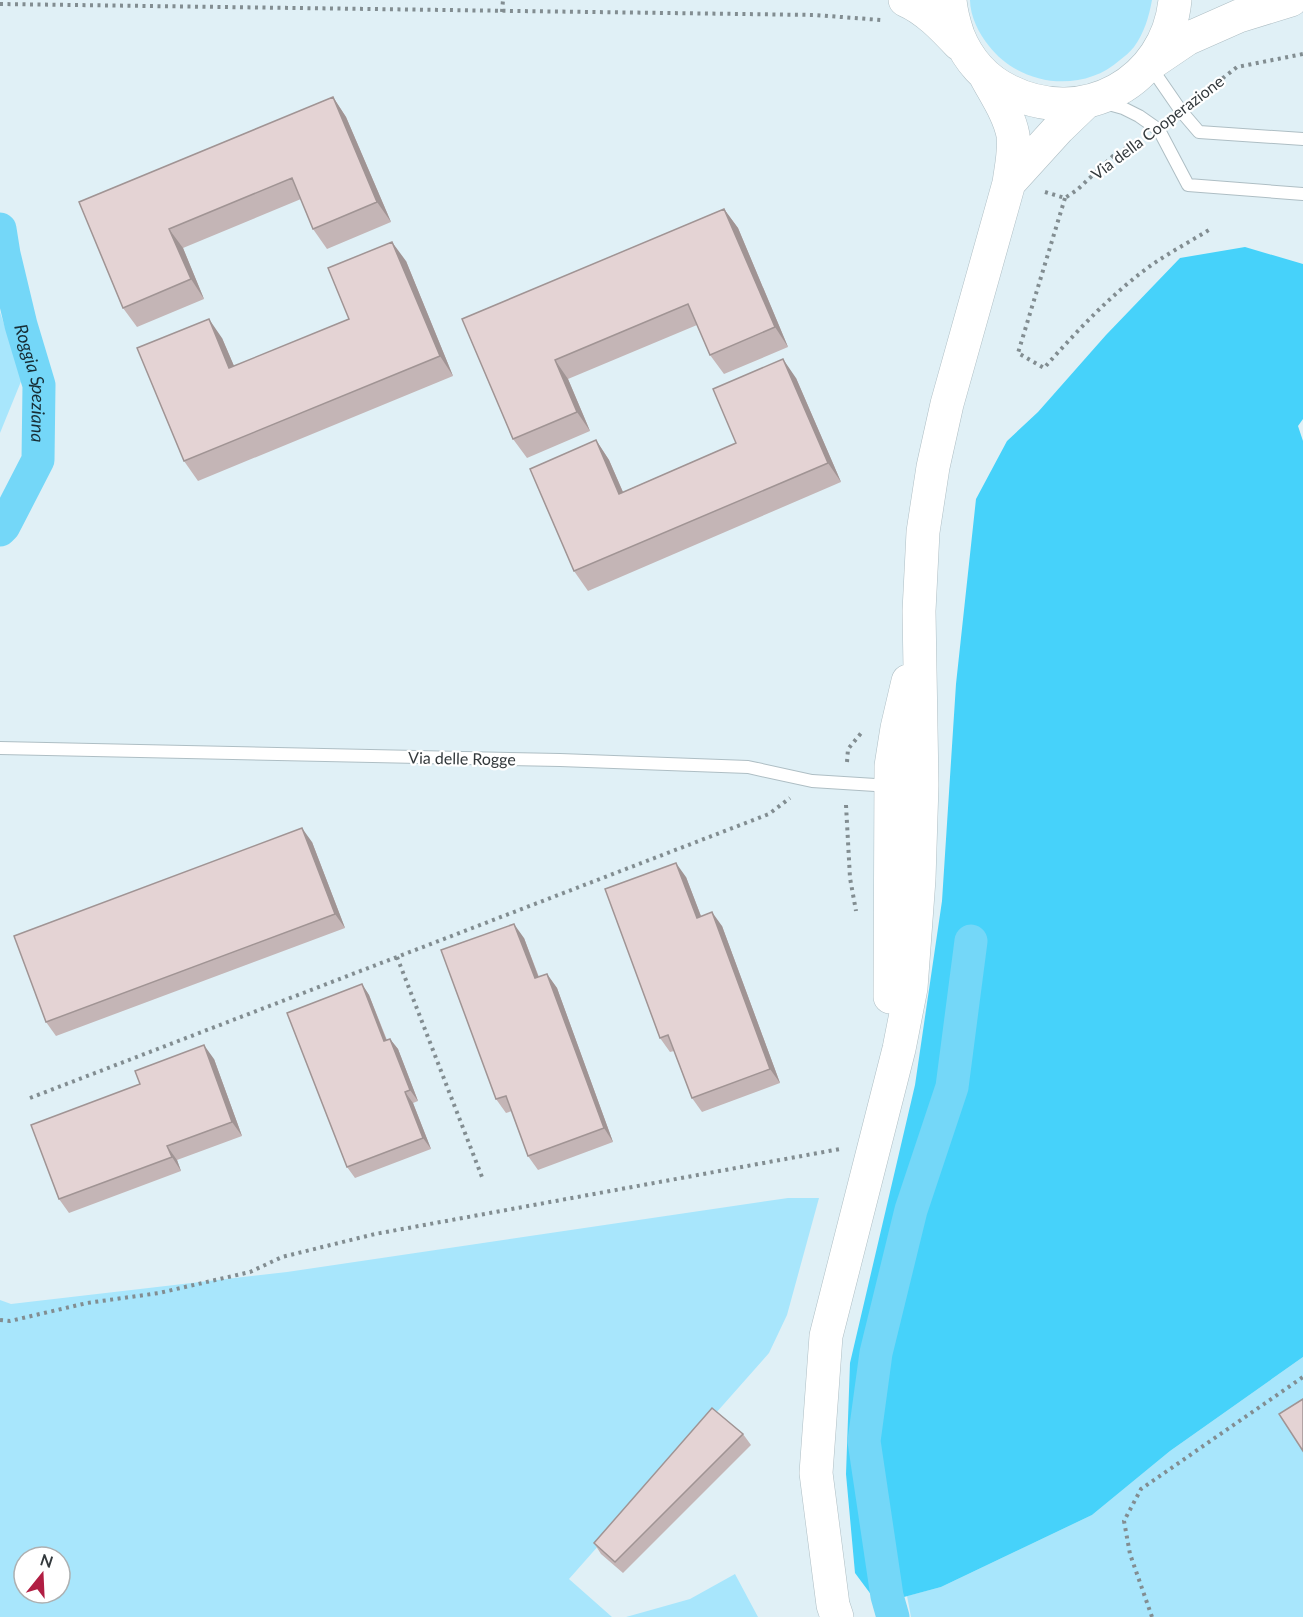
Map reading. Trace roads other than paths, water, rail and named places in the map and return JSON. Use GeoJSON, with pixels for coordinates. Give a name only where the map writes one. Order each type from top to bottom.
{"type":"FeatureCollection","features":[{"type":"Feature","properties":{"kind":"street"},"geometry":{"type":"LineString","coordinates":[[950,0],[951,15],[963,48]]}},
{"type":"Feature","properties":{"kind":"street"},"geometry":{"type":"LineString","coordinates":[[1149,65],[1164,42],[1173,16],[1175,0]]}},
{"type":"Feature","properties":{"kind":"street"},"geometry":{"type":"LineString","coordinates":[[898,10],[920,9],[941,25],[985,75],[1002,88],[1022,98],[1065,105],[1091,101],[1112,93],[1187,39],[1239,16],[1291,0]]}},
{"type":"Feature","properties":{"kind":"street"},"geometry":{"type":"LineString","coordinates":[[837,1617],[833,1605],[816,1473],[826,1336],[883,1109],[906,786],[891,766],[920,611],[923,532],[933,467],[947,404],[1009,183],[1013,148],[1012,135],[1004,110],[985,75]]}},
{"type":"Feature","properties":{"kind":"street"},"geometry":{"type":"LineString","coordinates":[[1009,183],[1059,128],[1091,101]]}},
{"type":"Feature","properties":{"kind":"lane"},"geometry":{"type":"LineString","coordinates":[[1149,65],[1181,111],[1199,132],[1303,139]]}},
{"type":"Feature","properties":{"kind":"lane"},"geometry":{"type":"LineString","coordinates":[[1091,101],[1123,108],[1159,130],[1188,185],[1303,194]]}},
{"type":"Feature","properties":{"kind":"lane","name":"Via delle Rogge"},"geometry":{"type":"LineString","coordinates":[[0,748],[560,760],[748,767],[812,781],[906,786]]}},
{"type":"Feature","properties":{"kind":"waterway","name":"Roggia Speziana"},"geometry":{"type":"LineString","coordinates":[[0,229],[21,325],[39,385],[38,460],[0,530]]}},
{"type":"Feature","properties":{"kind":"waterway"},"geometry":{"type":"LineString","coordinates":[[893,1617],[887,1596],[864,1441],[876,1353],[911,1210],[952,1087],[971,941]]}}]}
